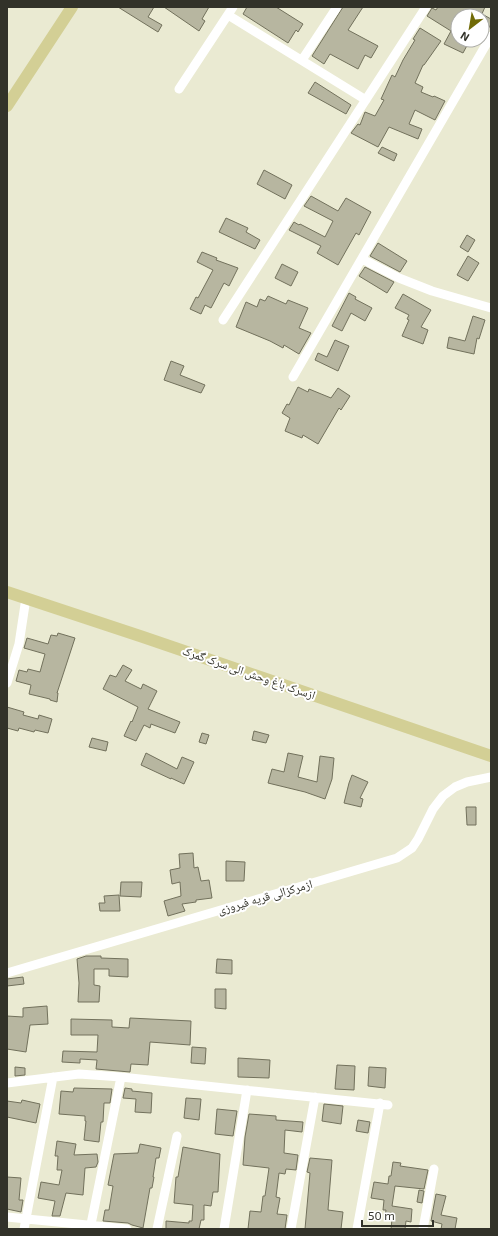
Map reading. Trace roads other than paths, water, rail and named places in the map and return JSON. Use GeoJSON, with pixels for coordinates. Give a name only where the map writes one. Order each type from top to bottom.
{"type":"FeatureCollection","features":[{"type":"Feature","properties":{"kind":"main road"},"geometry":{"type":"LineString","coordinates":[[7,106],[72,7]]}},
{"type":"Feature","properties":{"kind":"main road","name":"ازسرک باغ وحش الی سرک گمرک"},"geometry":{"type":"LineString","coordinates":[[7,592],[491,756]]}},
{"type":"Feature","properties":{"kind":"street"},"geometry":{"type":"LineString","coordinates":[[302,60],[337,7]]}},
{"type":"Feature","properties":{"kind":"street"},"geometry":{"type":"LineString","coordinates":[[223,320],[426,7]]}},
{"type":"Feature","properties":{"kind":"street"},"geometry":{"type":"LineString","coordinates":[[179,89],[231,11],[302,60],[366,100]]}},
{"type":"Feature","properties":{"kind":"street"},"geometry":{"type":"LineString","coordinates":[[293,378],[491,36]]}},
{"type":"Feature","properties":{"kind":"street"},"geometry":{"type":"LineString","coordinates":[[362,259],[399,278],[432,291],[491,308]]}},
{"type":"Feature","properties":{"kind":"street"},"geometry":{"type":"LineString","coordinates":[[7,683],[19,644],[26,598]]}},
{"type":"Feature","properties":{"kind":"street","name":"ازمرکزالی قریه فیروزی"},"geometry":{"type":"LineString","coordinates":[[7,973],[397,858],[412,848],[433,809],[443,796],[456,787],[467,782],[491,777]]}},
{"type":"Feature","properties":{"kind":"street"},"geometry":{"type":"LineString","coordinates":[[7,1083],[79,1074],[384,1104],[357,1229]]}},
{"type":"Feature","properties":{"kind":"street"},"geometry":{"type":"LineString","coordinates":[[24,1229],[53,1077]]}},
{"type":"Feature","properties":{"kind":"street"},"geometry":{"type":"LineString","coordinates":[[90,1227],[121,1077]]}},
{"type":"Feature","properties":{"kind":"street"},"geometry":{"type":"LineString","coordinates":[[224,1229],[247,1090]]}},
{"type":"Feature","properties":{"kind":"street"},"geometry":{"type":"LineString","coordinates":[[291,1229],[315,1097]]}},
{"type":"Feature","properties":{"kind":"street"},"geometry":{"type":"LineString","coordinates":[[157,1229],[177,1136]]}},
{"type":"Feature","properties":{"kind":"street"},"geometry":{"type":"LineString","coordinates":[[423,1229],[434,1169]]}},
{"type":"Feature","properties":{"kind":"street"},"geometry":{"type":"LineString","coordinates":[[7,1216],[90,1227],[127,1229]]}}]}
